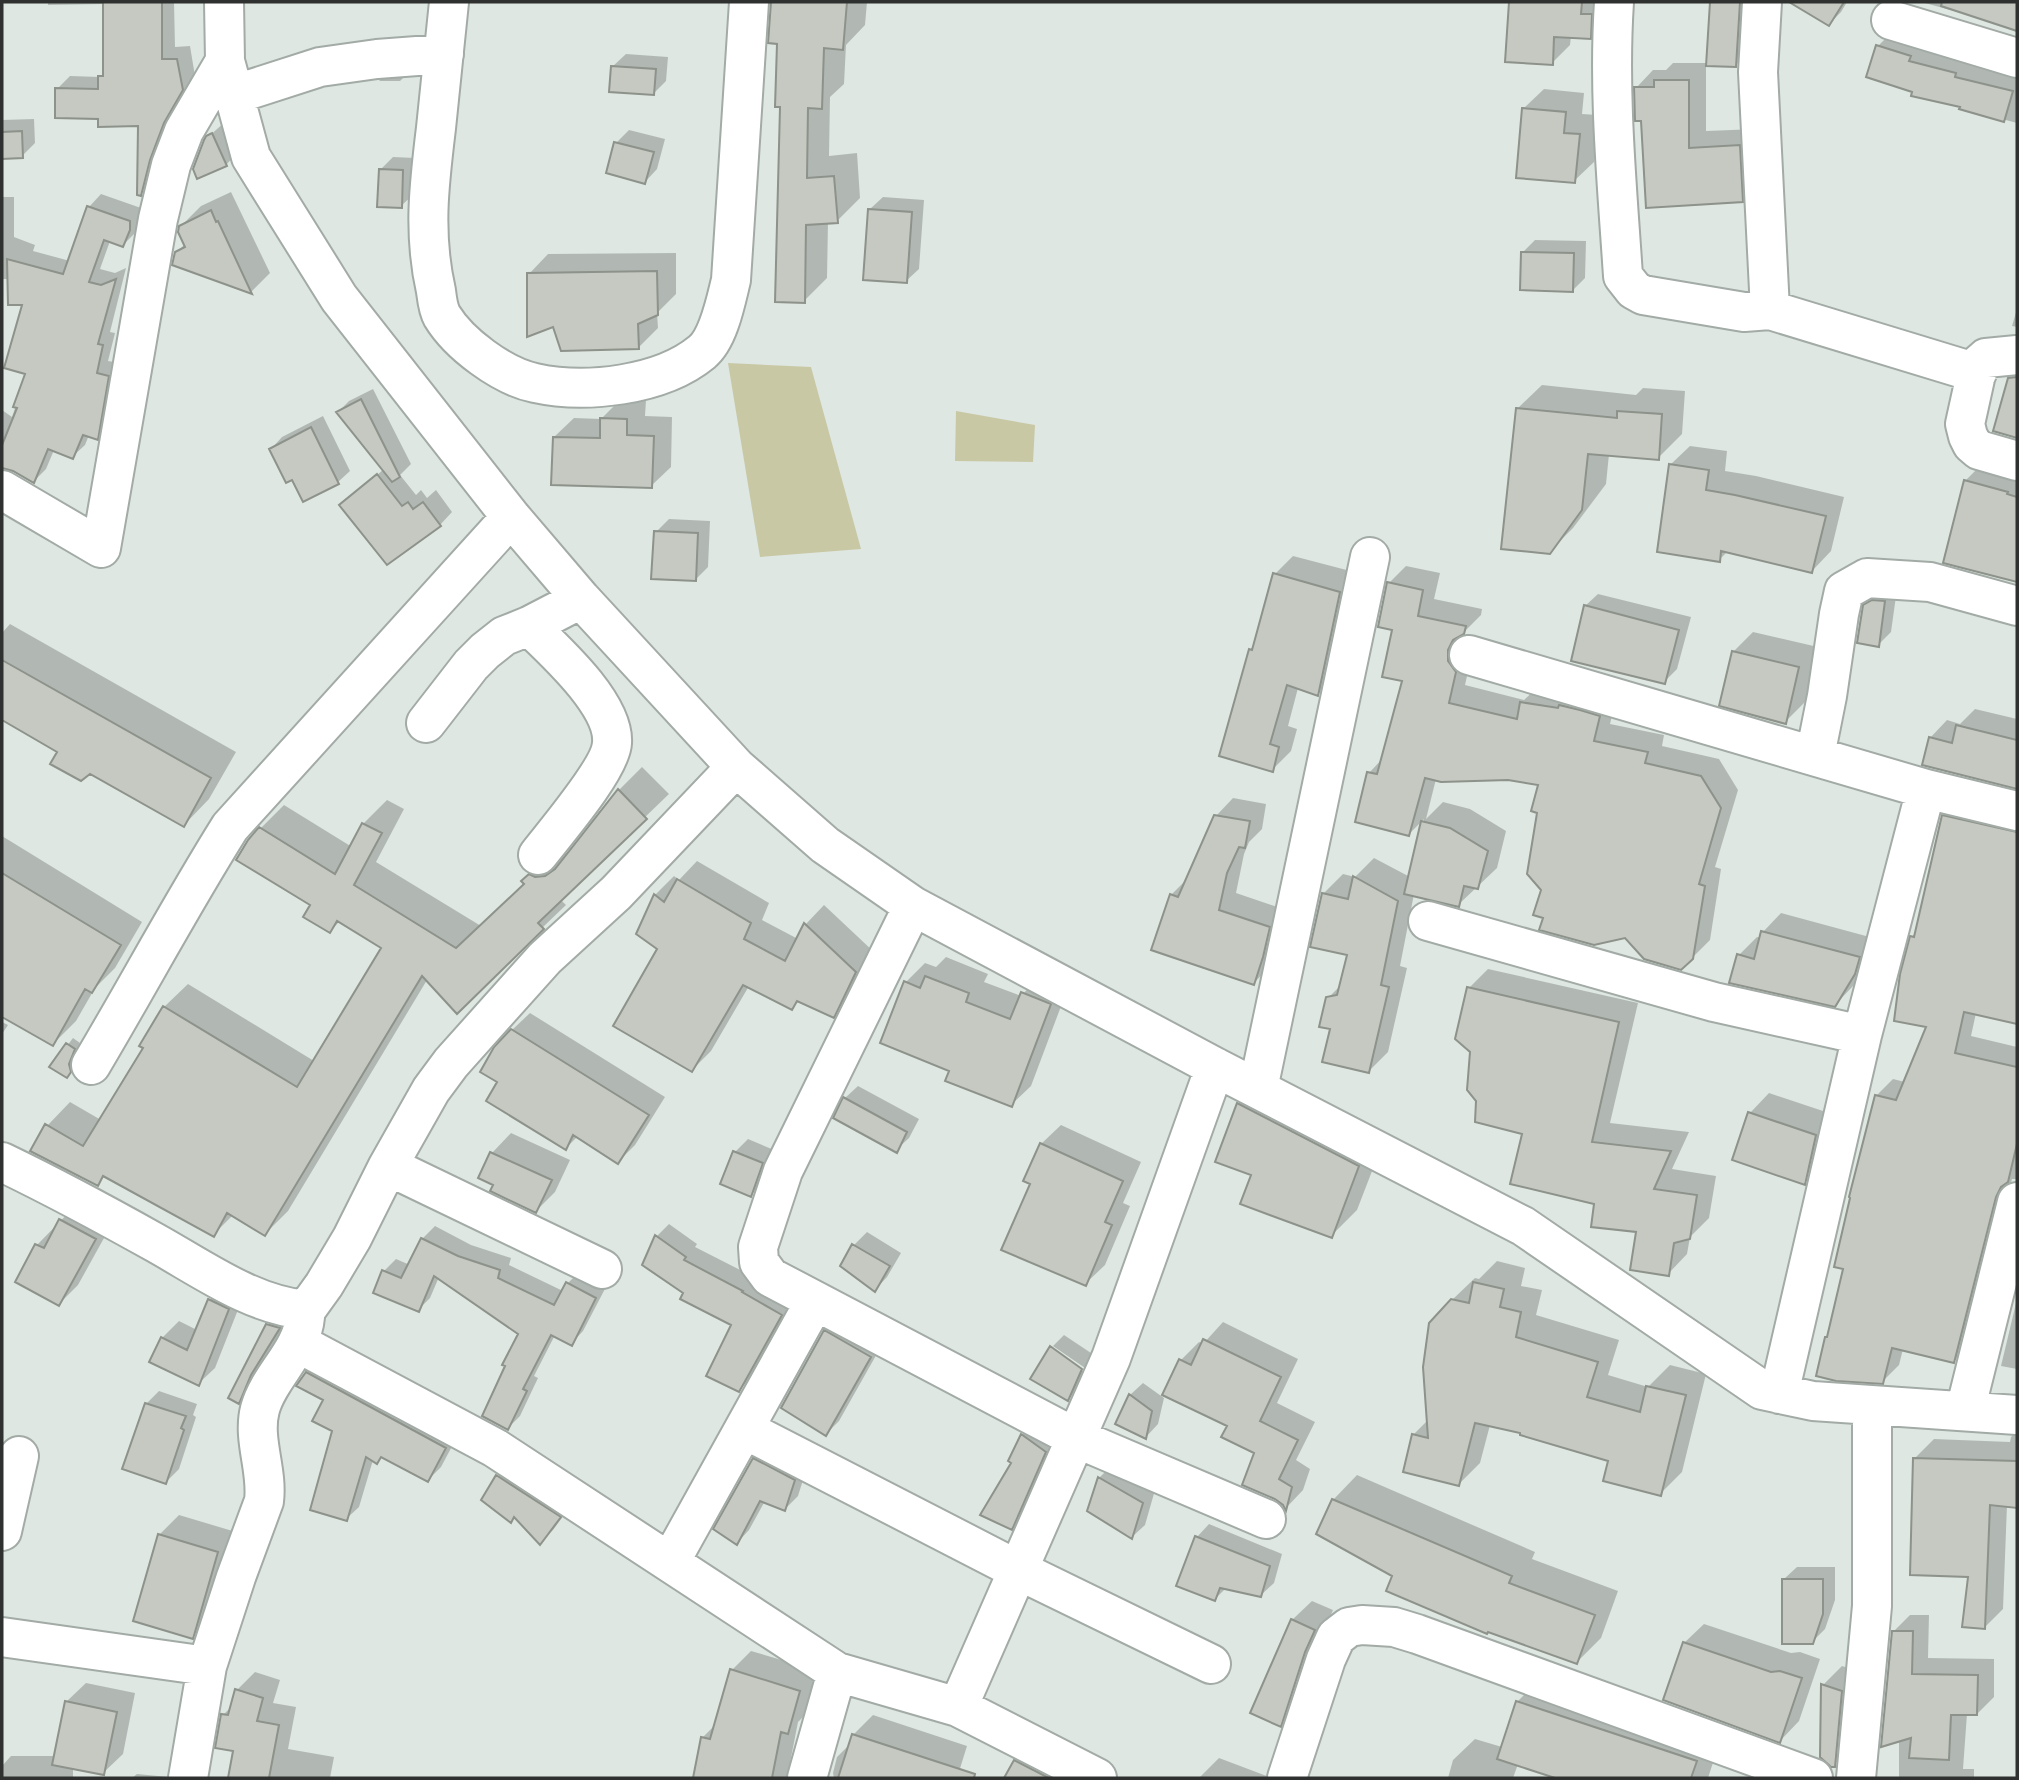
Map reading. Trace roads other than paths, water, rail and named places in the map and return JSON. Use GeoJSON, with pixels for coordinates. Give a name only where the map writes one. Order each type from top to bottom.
{"type":"FeatureCollection","features":[{"type":"Feature","properties":{"kind":"street"},"geometry":{"type":"LineString","coordinates":[[224,2],[229,78],[251,157],[339,298],[511,517],[581,599],[736,767],[825,845],[913,906],[1523,1226],[1762,1390],[1813,1401],[2017,1415]]}},
{"type":"Feature","properties":{"kind":"street"},"geometry":{"type":"LineString","coordinates":[[449,2],[427,205],[429,261],[441,315],[466,344],[500,369],[533,383],[564,386],[640,382],[678,367],[704,351],[715,331],[731,280],[750,2]]}},
{"type":"Feature","properties":{"kind":"street"},"geometry":{"type":"LineString","coordinates":[[1614,2],[1611,79],[1623,276],[1634,290],[1643,295],[1744,312],[1770,310],[1976,373]]}},
{"type":"Feature","properties":{"kind":"street"},"geometry":{"type":"LineString","coordinates":[[1762,2],[1758,72],[1770,310]]}},
{"type":"Feature","properties":{"kind":"street"},"geometry":{"type":"LineString","coordinates":[[1891,20],[2017,58]]}},
{"type":"Feature","properties":{"kind":"street"},"geometry":{"type":"LineString","coordinates":[[2,490],[101,548],[158,219],[171,165],[184,131],[229,78],[377,59],[443,54]]}},
{"type":"Feature","properties":{"kind":"street"},"geometry":{"type":"LineString","coordinates":[[2017,355],[1986,358],[1978,365],[1965,424],[1972,444],[1979,450],[2017,461]]}},
{"type":"Feature","properties":{"kind":"street"},"geometry":{"type":"LineString","coordinates":[[91,1065],[193,886],[230,827],[511,517]]}},
{"type":"Feature","properties":{"kind":"street"},"geometry":{"type":"LineString","coordinates":[[1258,1089],[1370,557]]}},
{"type":"Feature","properties":{"kind":"street"},"geometry":{"type":"LineString","coordinates":[[1815,756],[1844,591],[1867,578],[1930,582],[2017,606]]}},
{"type":"Feature","properties":{"kind":"street"},"geometry":{"type":"LineString","coordinates":[[426,723],[485,651],[504,636],[581,599]]}},
{"type":"Feature","properties":{"kind":"street"},"geometry":{"type":"LineString","coordinates":[[529,626],[558,654],[596,699],[608,719],[613,745],[581,801],[538,855]]}},
{"type":"Feature","properties":{"kind":"street"},"geometry":{"type":"LineString","coordinates":[[1469,655],[1926,789],[2017,811]]}},
{"type":"Feature","properties":{"kind":"street"},"geometry":{"type":"LineString","coordinates":[[188,1778],[207,1666],[264,1501],[264,1469],[258,1432],[261,1406],[388,1166],[431,1090],[476,1034],[545,958],[616,893],[736,767]]}},
{"type":"Feature","properties":{"kind":"street"},"geometry":{"type":"LineString","coordinates":[[1779,1394],[1863,1035],[1926,789]]}},
{"type":"Feature","properties":{"kind":"street"},"geometry":{"type":"LineString","coordinates":[[913,906],[783,1171],[758,1247],[759,1262],[770,1277],[1076,1438],[1266,1519]]}},
{"type":"Feature","properties":{"kind":"street"},"geometry":{"type":"LineString","coordinates":[[1428,921],[1714,1002],[1863,1035]]}},
{"type":"Feature","properties":{"kind":"street"},"geometry":{"type":"LineString","coordinates":[[958,1707],[1111,1358],[1215,1066]]}},
{"type":"Feature","properties":{"kind":"street"},"geometry":{"type":"LineString","coordinates":[[2,1162],[72,1196],[236,1287],[277,1305],[302,1326],[495,1448],[837,1672],[958,1707],[1097,1778]]}},
{"type":"Feature","properties":{"kind":"street"},"geometry":{"type":"LineString","coordinates":[[388,1166],[602,1269]]}},
{"type":"Feature","properties":{"kind":"street"},"geometry":{"type":"LineString","coordinates":[[1965,1411],[2017,1202]]}},
{"type":"Feature","properties":{"kind":"street"},"geometry":{"type":"LineString","coordinates":[[670,1562],[815,1301]]}},
{"type":"Feature","properties":{"kind":"street"},"geometry":{"type":"LineString","coordinates":[[1856,1778],[1872,1606],[1872,1405]]}},
{"type":"Feature","properties":{"kind":"street"},"geometry":{"type":"LineString","coordinates":[[744,1429],[1018,1570],[1211,1664]]}},
{"type":"Feature","properties":{"kind":"street"},"geometry":{"type":"LineString","coordinates":[[2,1531],[19,1456]]}},
{"type":"Feature","properties":{"kind":"street"},"geometry":{"type":"LineString","coordinates":[[1287,1778],[1326,1659],[1336,1637],[1349,1627],[1377,1625],[1418,1634],[1813,1778]]}},
{"type":"Feature","properties":{"kind":"street"},"geometry":{"type":"LineString","coordinates":[[2,1637],[207,1666]]}},
{"type":"Feature","properties":{"kind":"street"},"geometry":{"type":"LineString","coordinates":[[807,1778],[837,1672]]}}]}
